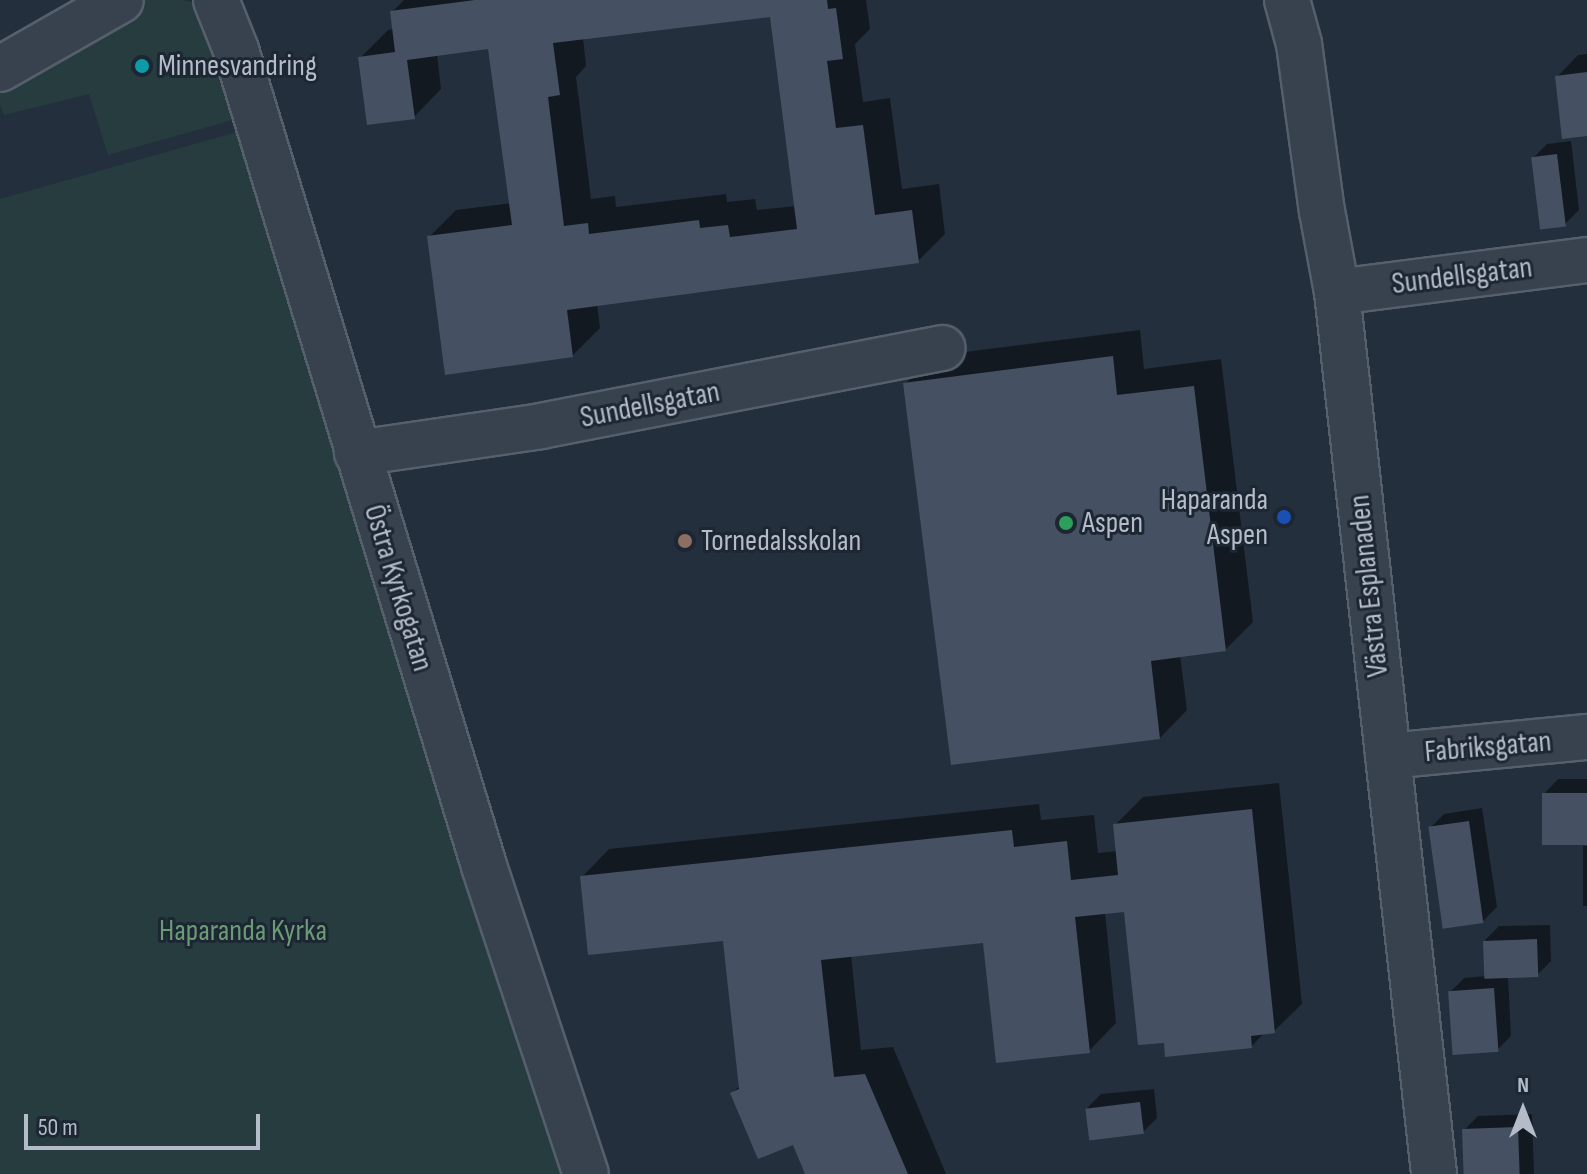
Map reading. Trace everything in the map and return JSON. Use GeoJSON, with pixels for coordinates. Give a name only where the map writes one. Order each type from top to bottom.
{"type":"FeatureCollection","features":[{"type":"Feature","properties":{"kind":"street"},"geometry":{"type":"LineString","coordinates":[[0,69],[121,0]]}},
{"type":"Feature","properties":{"kind":"street","name":"Östra Kyrkogatan"},"geometry":{"type":"LineString","coordinates":[[216,0],[236,50],[484,866],[586,1174]]}},
{"type":"Feature","properties":{"kind":"street","name":"Västra Esplanaden"},"geometry":{"type":"LineString","coordinates":[[1287,0],[1304,73],[1322,211],[1337,292],[1434,1174]]}},
{"type":"Feature","properties":{"kind":"street","name":"Sundellsgatan"},"geometry":{"type":"LineString","coordinates":[[1337,292],[1587,260]]}},
{"type":"Feature","properties":{"kind":"street","name":"Sundellsgatan"},"geometry":{"type":"LineString","coordinates":[[357,453],[541,426],[942,348]]}},
{"type":"Feature","properties":{"kind":"street","name":"Fabriksgatan"},"geometry":{"type":"LineString","coordinates":[[1388,756],[1587,737]]}},
{"type":"Feature","properties":{"kind":"green space"},"geometry":{"type":"Polygon","coordinates":[[[143,0],[182,0],[209,6],[247,116],[108,155],[89,94],[4,115],[0,105],[0,73],[143,0]]]}},
{"type":"Feature","properties":{"kind":"green space","name":"Haparanda Kyrka"},"geometry":{"type":"Polygon","coordinates":[[[237,132],[463,821],[565,1174],[0,1174],[0,199],[237,132]]]}},
{"type":"Feature","properties":{"kind":"building"},"geometry":{"type":"Polygon","coordinates":[[[475,0],[827,0],[828,9],[836,8],[843,59],[827,61],[836,128],[863,125],[875,215],[912,210],[919,263],[567,310],[573,357],[445,375],[427,236],[512,225],[488,49],[407,60],[415,119],[367,125],[358,57],[395,52],[390,11],[475,0]],[[770,17],[553,43],[560,95],[548,97],[564,226],[588,223],[589,234],[699,220],[700,228],[728,225],[730,237],[797,229],[770,17]]]}},
{"type":"Feature","properties":{"kind":"building"},"geometry":{"type":"Polygon","coordinates":[[[1587,72],[1587,136],[1562,139],[1555,76],[1587,72]]]}},
{"type":"Feature","properties":{"kind":"building"},"geometry":{"type":"Polygon","coordinates":[[[1557,154],[1566,226],[1540,230],[1531,157],[1557,154]]]}},
{"type":"Feature","properties":{"kind":"building","name":"Aspen"},"geometry":{"type":"Polygon","coordinates":[[[1113,356],[1117,395],[1194,386],[1226,651],[1151,661],[1160,739],[951,765],[903,383],[1113,356]]]}},
{"type":"Feature","properties":{"kind":"building"},"geometry":{"type":"Polygon","coordinates":[[[1542,793],[1587,793],[1587,845],[1542,845],[1542,793]]]}},
{"type":"Feature","properties":{"kind":"building"},"geometry":{"type":"Polygon","coordinates":[[[1252,809],[1275,1033],[1251,1036],[1252,1048],[1165,1057],[1164,1043],[1138,1045],[1124,912],[1075,917],[1090,1053],[996,1063],[983,943],[821,960],[834,1077],[865,1074],[908,1174],[805,1174],[793,1145],[758,1159],[730,1093],[739,1089],[723,941],[588,955],[580,876],[1012,830],[1014,847],[1067,841],[1071,880],[1118,875],[1113,824],[1252,809]]]}},
{"type":"Feature","properties":{"kind":"building"},"geometry":{"type":"Polygon","coordinates":[[[1469,821],[1483,923],[1443,929],[1428,827],[1469,821]]]}},
{"type":"Feature","properties":{"kind":"building"},"geometry":{"type":"Polygon","coordinates":[[[1537,939],[1538,977],[1484,979],[1483,941],[1537,939]]]}},
{"type":"Feature","properties":{"kind":"building"},"geometry":{"type":"Polygon","coordinates":[[[1494,988],[1498,1052],[1453,1055],[1448,991],[1494,988]]]}},
{"type":"Feature","properties":{"kind":"building"},"geometry":{"type":"Polygon","coordinates":[[[1140,1102],[1144,1134],[1089,1140],[1085,1109],[1140,1102]]]}},
{"type":"Feature","properties":{"kind":"building"},"geometry":{"type":"Polygon","coordinates":[[[1518,1127],[1520,1174],[1464,1174],[1462,1129],[1518,1127]]]}},
{"type":"Feature","properties":{"kind":"place","name":"Minnesvandring"},"geometry":{"type":"Point","coordinates":[142,66]}},
{"type":"Feature","properties":{"kind":"place","name":"Haparanda Aspen"},"geometry":{"type":"Point","coordinates":[1284,517]}},
{"type":"Feature","properties":{"kind":"place","name":"Aspen"},"geometry":{"type":"Point","coordinates":[1066,523]}},
{"type":"Feature","properties":{"kind":"place","name":"Tornedalsskolan"},"geometry":{"type":"Point","coordinates":[685,541]}}]}
